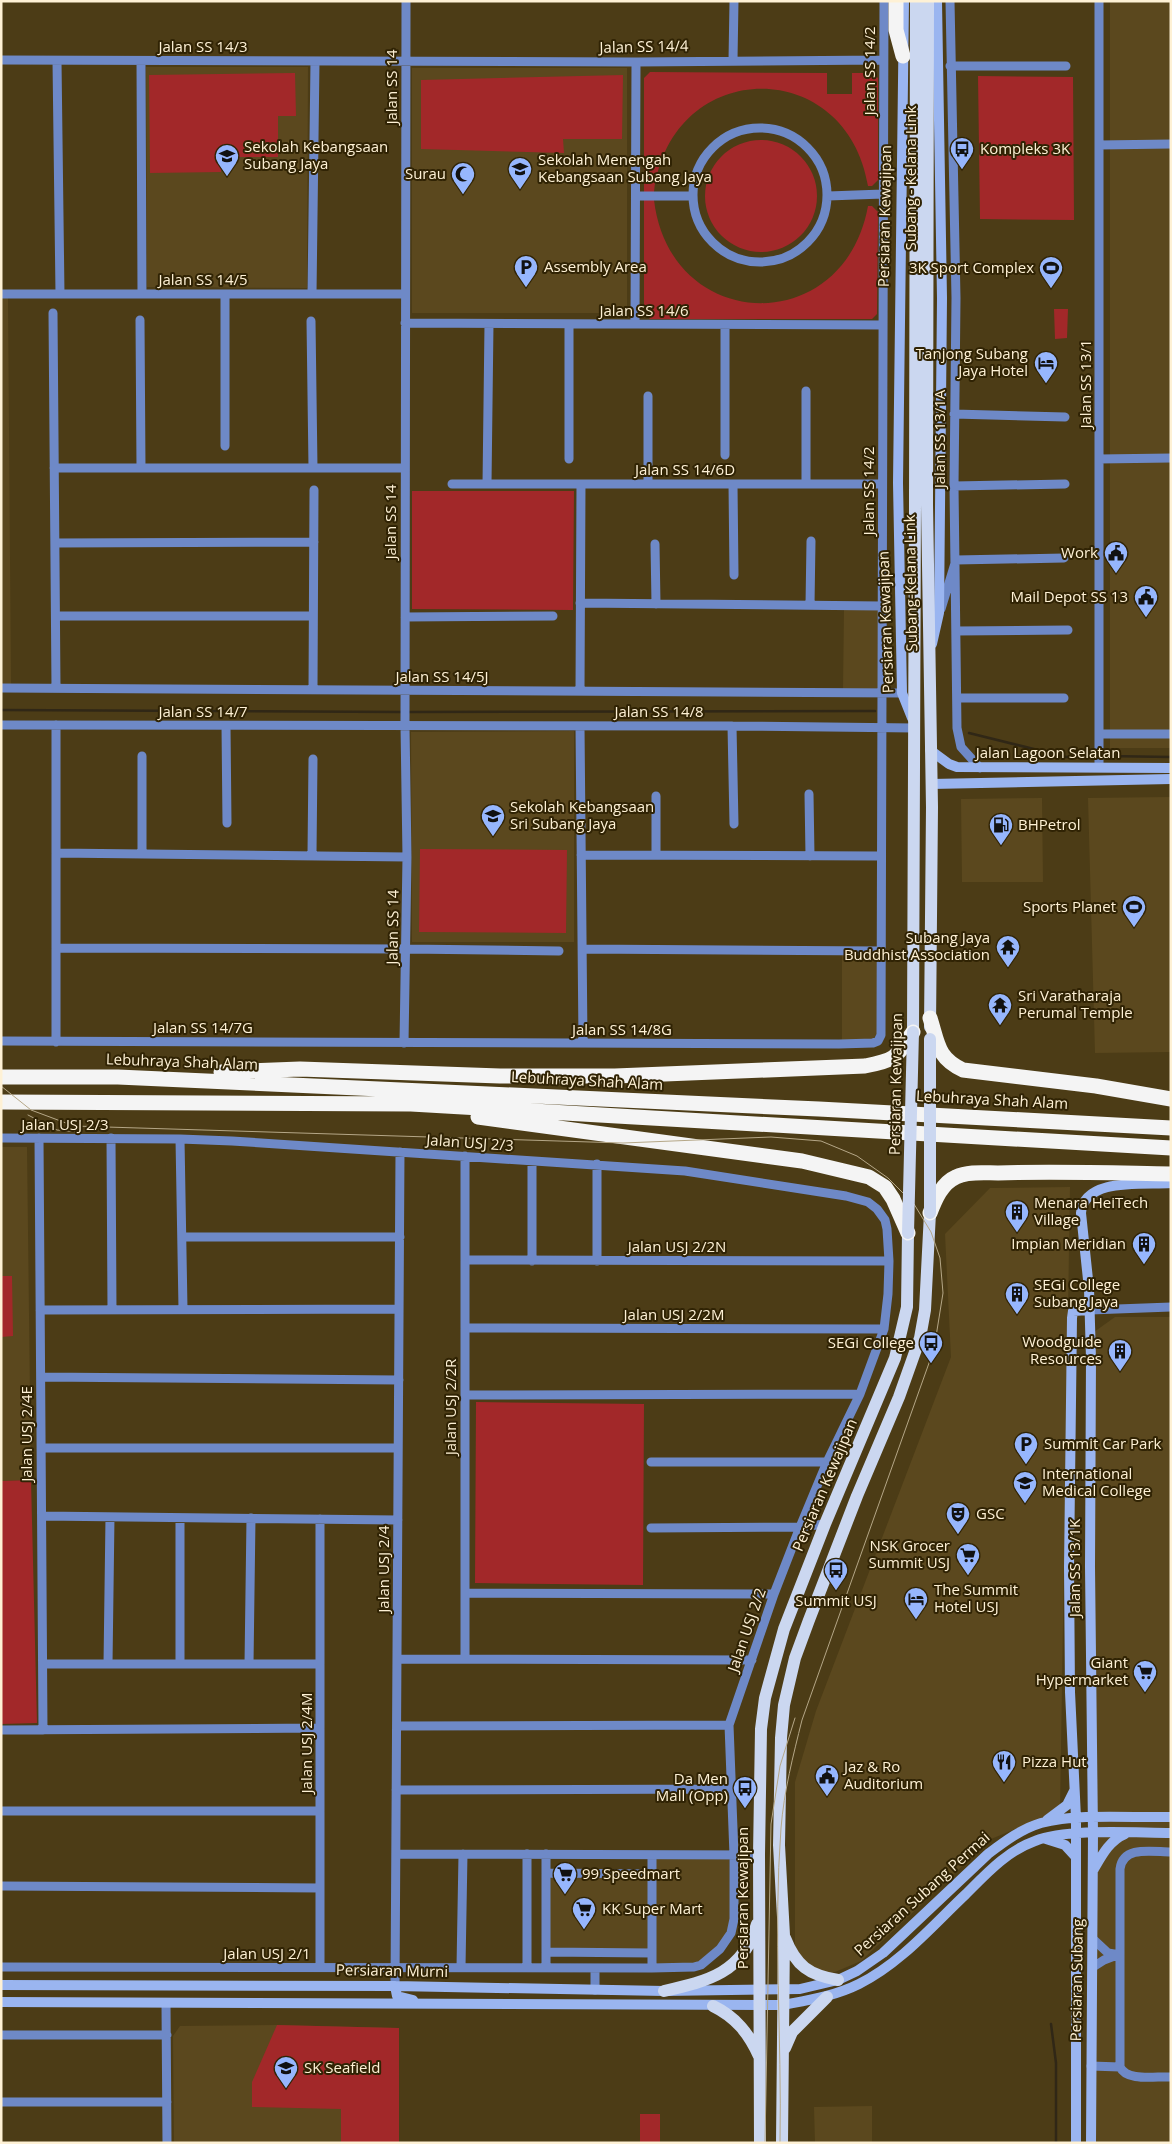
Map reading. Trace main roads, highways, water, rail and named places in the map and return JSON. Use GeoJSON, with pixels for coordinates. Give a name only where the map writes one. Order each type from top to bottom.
{"type":"FeatureCollection","features":[{"type":"Feature","properties":{"kind":"highway"},"geometry":{"type":"LineString","coordinates":[[896,1],[896,30],[903,56]]}},
{"type":"Feature","properties":{"kind":"highway"},"geometry":{"type":"LineString","coordinates":[[930,1018],[942,1055],[952,1065],[963,1070],[1096,1086],[1171,1099]]}},
{"type":"Feature","properties":{"kind":"highway"},"geometry":{"type":"LineString","coordinates":[[118,1076],[300,1069],[500,1076],[615,1076],[865,1066],[888,1062],[897,1056],[913,1032]]}},
{"type":"Feature","properties":{"kind":"highway","name":"Lebuhraya Shah Alam"},"geometry":{"type":"LineString","coordinates":[[1,1077],[118,1076],[799,1108],[1171,1128]]}},
{"type":"Feature","properties":{"kind":"highway"},"geometry":{"type":"LineString","coordinates":[[1,1102],[411,1104],[1171,1148]]}},
{"type":"Feature","properties":{"kind":"highway"},"geometry":{"type":"LineString","coordinates":[[411,1104],[458,1114],[802,1161],[869,1178],[884,1188],[894,1199],[908,1233]]}},
{"type":"Feature","properties":{"kind":"highway"},"geometry":{"type":"LineString","coordinates":[[930,1213],[937,1196],[944,1186],[956,1177],[968,1174],[1017,1172],[1171,1174]]}},
{"type":"Feature","properties":{"kind":"main road","name":"Persiaran Kewajipan"},"geometry":{"type":"LineString","coordinates":[[760,2143],[759,1855],[761,1729],[765,1698],[784,1629],[825,1524],[895,1358],[906,1307],[913,1032],[914,726],[902,692],[898,483],[904,1]]}},
{"type":"Feature","properties":{"kind":"main road","name":"Subang - Kelana Link"},"geometry":{"type":"LineString","coordinates":[[916,1],[921,504]]}},
{"type":"Feature","properties":{"kind":"main road","name":"Subang - Kelana Link"},"geometry":{"type":"LineString","coordinates":[[921,504],[928,1]]}},
{"type":"Feature","properties":{"kind":"main road"},"geometry":{"type":"LineString","coordinates":[[782,2143],[784,1935],[779,1844],[780,1738],[787,1687],[795,1658],[857,1496],[900,1397],[920,1338],[925,1301],[930,1213],[931,784],[928,662],[940,613],[941,252],[937,1]]}},
{"type":"Feature","properties":{"kind":"main road"},"geometry":{"type":"LineString","coordinates":[[902,215],[911,203],[920,200],[930,205],[935,213],[941,252]]}},
{"type":"Feature","properties":{"kind":"main road","name":"Subang-Kelana Link"},"geometry":{"type":"LineString","coordinates":[[921,504],[928,662]]}},
{"type":"Feature","properties":{"kind":"main road","name":"Subang-Kelana Link"},"geometry":{"type":"LineString","coordinates":[[914,726],[921,504]]}},
{"type":"Feature","properties":{"kind":"main road","name":"Jalan Lagoon Selatan"},"geometry":{"type":"LineString","coordinates":[[930,750],[949,764],[957,767],[1171,768]]}},
{"type":"Feature","properties":{"kind":"main road","name":"Jalan Lagoon Selatan"},"geometry":{"type":"LineString","coordinates":[[931,784],[1171,780]]}},
{"type":"Feature","properties":{"kind":"main road","name":"Jalan SS 13/1K"},"geometry":{"type":"LineString","coordinates":[[1093,1818],[1090,1567],[1092,1425],[1090,1310],[1081,1213],[1085,1200],[1097,1190],[1115,1186],[1171,1183]]}},
{"type":"Feature","properties":{"kind":"main road","name":"Jalan SS 13/1K"},"geometry":{"type":"LineString","coordinates":[[1076,1818],[1070,1692],[1069,1567],[1072,1310],[1090,1310]]}},
{"type":"Feature","properties":{"kind":"main road"},"geometry":{"type":"LineString","coordinates":[[1072,1426],[1092,1425]]}},
{"type":"Feature","properties":{"kind":"main road"},"geometry":{"type":"LineString","coordinates":[[1040,1824],[1055,1816],[1067,1806],[1074,1790]]}},
{"type":"Feature","properties":{"kind":"main road","name":"Persiaran Subang Permai"},"geometry":{"type":"LineString","coordinates":[[783,1991],[819,1986],[857,1971],[883,1953],[1006,1840],[1040,1824],[1076,1818],[1171,1817]]}},
{"type":"Feature","properties":{"kind":"main road","name":"Persiaran Subang"},"geometry":{"type":"LineString","coordinates":[[1076,1818],[1076,2143]]}},
{"type":"Feature","properties":{"kind":"main road","name":"Persiaran Subang"},"geometry":{"type":"LineString","coordinates":[[1091,2143],[1093,1818]]}},
{"type":"Feature","properties":{"kind":"main road","name":"Persiaran Subang Permai"},"geometry":{"type":"LineString","coordinates":[[782,2005],[827,1997],[859,1984],[894,1962],[1003,1858],[1040,1839],[1093,1833],[1171,1833]]}},
{"type":"Feature","properties":{"kind":"main road"},"geometry":{"type":"LineString","coordinates":[[1093,1870],[1102,1854],[1115,1840],[1131,1833]]}},
{"type":"Feature","properties":{"kind":"main road"},"geometry":{"type":"LineString","coordinates":[[1040,1839],[1065,1845],[1076,1857]]}},
{"type":"Feature","properties":{"kind":"main road"},"geometry":{"type":"LineString","coordinates":[[664,1991],[700,1983],[714,1977],[736,1963],[749,1945],[760,1913]]}},
{"type":"Feature","properties":{"kind":"main road"},"geometry":{"type":"LineString","coordinates":[[784,1935],[795,1958],[808,1971],[821,1977],[838,1980]]}},
{"type":"Feature","properties":{"kind":"main road","name":"Persiaran Murni"},"geometry":{"type":"LineString","coordinates":[[1,1985],[395,1986],[664,1991],[783,1991]]}},
{"type":"Feature","properties":{"kind":"main road"},"geometry":{"type":"LineString","coordinates":[[395,1986],[397,1996],[431,2004]]}},
{"type":"Feature","properties":{"kind":"main road"},"geometry":{"type":"LineString","coordinates":[[782,2058],[786,2042],[792,2032],[827,1997]]}},
{"type":"Feature","properties":{"kind":"main road"},"geometry":{"type":"LineString","coordinates":[[1,2002],[782,2005]]}},
{"type":"Feature","properties":{"kind":"main road"},"geometry":{"type":"LineString","coordinates":[[713,2006],[729,2015],[742,2027],[760,2058]]}},
{"type":"Feature","properties":{"kind":"waterway"},"geometry":{"type":"LineString","coordinates":[[1,710],[402,712]]}},
{"type":"Feature","properties":{"kind":"waterway"},"geometry":{"type":"LineString","coordinates":[[408,712],[875,711]]}},
{"type":"Feature","properties":{"kind":"waterway"},"geometry":{"type":"LineString","coordinates":[[969,733],[1066,757],[1092,756]]}},
{"type":"Feature","properties":{"kind":"waterway"},"geometry":{"type":"LineString","coordinates":[[1106,756],[1171,757]]}},
{"type":"Feature","properties":{"kind":"waterway"},"geometry":{"type":"LineString","coordinates":[[1051,2024],[1056,2063],[1056,2143]]}},
{"type":"Feature","properties":{"kind":"tram line"},"geometry":{"type":"LineString","coordinates":[[1,1086],[31,1110],[74,1126],[623,1143],[771,1137],[821,1141],[857,1156],[888,1178],[914,1204],[931,1232],[940,1258],[943,1293],[934,1349],[802,1720],[784,1801],[778,1907],[780,2143]]}},
{"type":"Feature","properties":{"kind":"tram line"},"geometry":{"type":"LineString","coordinates":[[28,1115],[57,1130],[79,1132]]}},
{"type":"Feature","properties":{"kind":"tram line"},"geometry":{"type":"LineString","coordinates":[[765,2143],[771,1824],[780,1766],[795,1718]]}},
{"type":"Feature","properties":{"kind":"place","name":"Kompleks 3K"},"geometry":{"type":"Point","coordinates":[962,170]}},
{"type":"Feature","properties":{"kind":"place","name":"Sekolah Kebangsaan Subang Jaya"},"geometry":{"type":"Point","coordinates":[227,177]}},
{"type":"Feature","properties":{"kind":"place","name":"Sekolah Menengah Kebangsaan Subang Jaya"},"geometry":{"type":"Point","coordinates":[520,190]}},
{"type":"Feature","properties":{"kind":"place","name":"Surau"},"geometry":{"type":"Point","coordinates":[463,195]}},
{"type":"Feature","properties":{"kind":"place","name":"Assembly Area"},"geometry":{"type":"Point","coordinates":[526,288]}},
{"type":"Feature","properties":{"kind":"place","name":"3K Sport Complex"},"geometry":{"type":"Point","coordinates":[1051,289]}},
{"type":"Feature","properties":{"kind":"place","name":"Tanjong Subang Jaya Hotel"},"geometry":{"type":"Point","coordinates":[1046,384]}},
{"type":"Feature","properties":{"kind":"place","name":"Work"},"geometry":{"type":"Point","coordinates":[1116,574]}},
{"type":"Feature","properties":{"kind":"place","name":"Mail Depot SS 13"},"geometry":{"type":"Point","coordinates":[1146,618]}},
{"type":"Feature","properties":{"kind":"place","name":"Sekolah Kebangsaan Sri Subang Jaya"},"geometry":{"type":"Point","coordinates":[493,837]}},
{"type":"Feature","properties":{"kind":"place","name":"BHPetrol"},"geometry":{"type":"Point","coordinates":[1001,846]}},
{"type":"Feature","properties":{"kind":"place","name":"Sports Planet"},"geometry":{"type":"Point","coordinates":[1134,928]}},
{"type":"Feature","properties":{"kind":"place","name":"Subang Jaya Buddhist Association"},"geometry":{"type":"Point","coordinates":[1008,968]}},
{"type":"Feature","properties":{"kind":"place","name":"Sri Varatharaja Perumal Temple"},"geometry":{"type":"Point","coordinates":[1000,1026]}},
{"type":"Feature","properties":{"kind":"place","name":"Menara HeiTech Village"},"geometry":{"type":"Point","coordinates":[1017,1233]}},
{"type":"Feature","properties":{"kind":"place","name":"Impian Meridian"},"geometry":{"type":"Point","coordinates":[1144,1265]}},
{"type":"Feature","properties":{"kind":"place","name":"SEGi College Subang Jaya"},"geometry":{"type":"Point","coordinates":[1017,1315]}},
{"type":"Feature","properties":{"kind":"place","name":"SEGi College"},"geometry":{"type":"Point","coordinates":[931,1364]}},
{"type":"Feature","properties":{"kind":"place","name":"Woodguide Resources"},"geometry":{"type":"Point","coordinates":[1120,1372]}},
{"type":"Feature","properties":{"kind":"place","name":"Summit Car Park"},"geometry":{"type":"Point","coordinates":[1026,1465]}},
{"type":"Feature","properties":{"kind":"place","name":"International Medical College"},"geometry":{"type":"Point","coordinates":[1025,1504]}},
{"type":"Feature","properties":{"kind":"place","name":"GSC"},"geometry":{"type":"Point","coordinates":[958,1535]}},
{"type":"Feature","properties":{"kind":"place","name":"NSK Grocer Summit USJ"},"geometry":{"type":"Point","coordinates":[968,1576]}},
{"type":"Feature","properties":{"kind":"place","name":"Summit USJ"},"geometry":{"type":"Point","coordinates":[836,1591]}},
{"type":"Feature","properties":{"kind":"place","name":"The Summit Hotel USJ"},"geometry":{"type":"Point","coordinates":[916,1620]}},
{"type":"Feature","properties":{"kind":"place","name":"Giant Hypermarket"},"geometry":{"type":"Point","coordinates":[1145,1693]}},
{"type":"Feature","properties":{"kind":"place","name":"Pizza Hut"},"geometry":{"type":"Point","coordinates":[1004,1783]}},
{"type":"Feature","properties":{"kind":"place","name":"Jaz & Ro Auditorium"},"geometry":{"type":"Point","coordinates":[827,1797]}},
{"type":"Feature","properties":{"kind":"place","name":"Da Men Mall (Opp)"},"geometry":{"type":"Point","coordinates":[745,1809]}},
{"type":"Feature","properties":{"kind":"place","name":"99 Speedmart"},"geometry":{"type":"Point","coordinates":[565,1895]}},
{"type":"Feature","properties":{"kind":"place","name":"KK Super Mart"},"geometry":{"type":"Point","coordinates":[584,1930]}},
{"type":"Feature","properties":{"kind":"place","name":"SK Seafield"},"geometry":{"type":"Point","coordinates":[286,2089]}}]}
